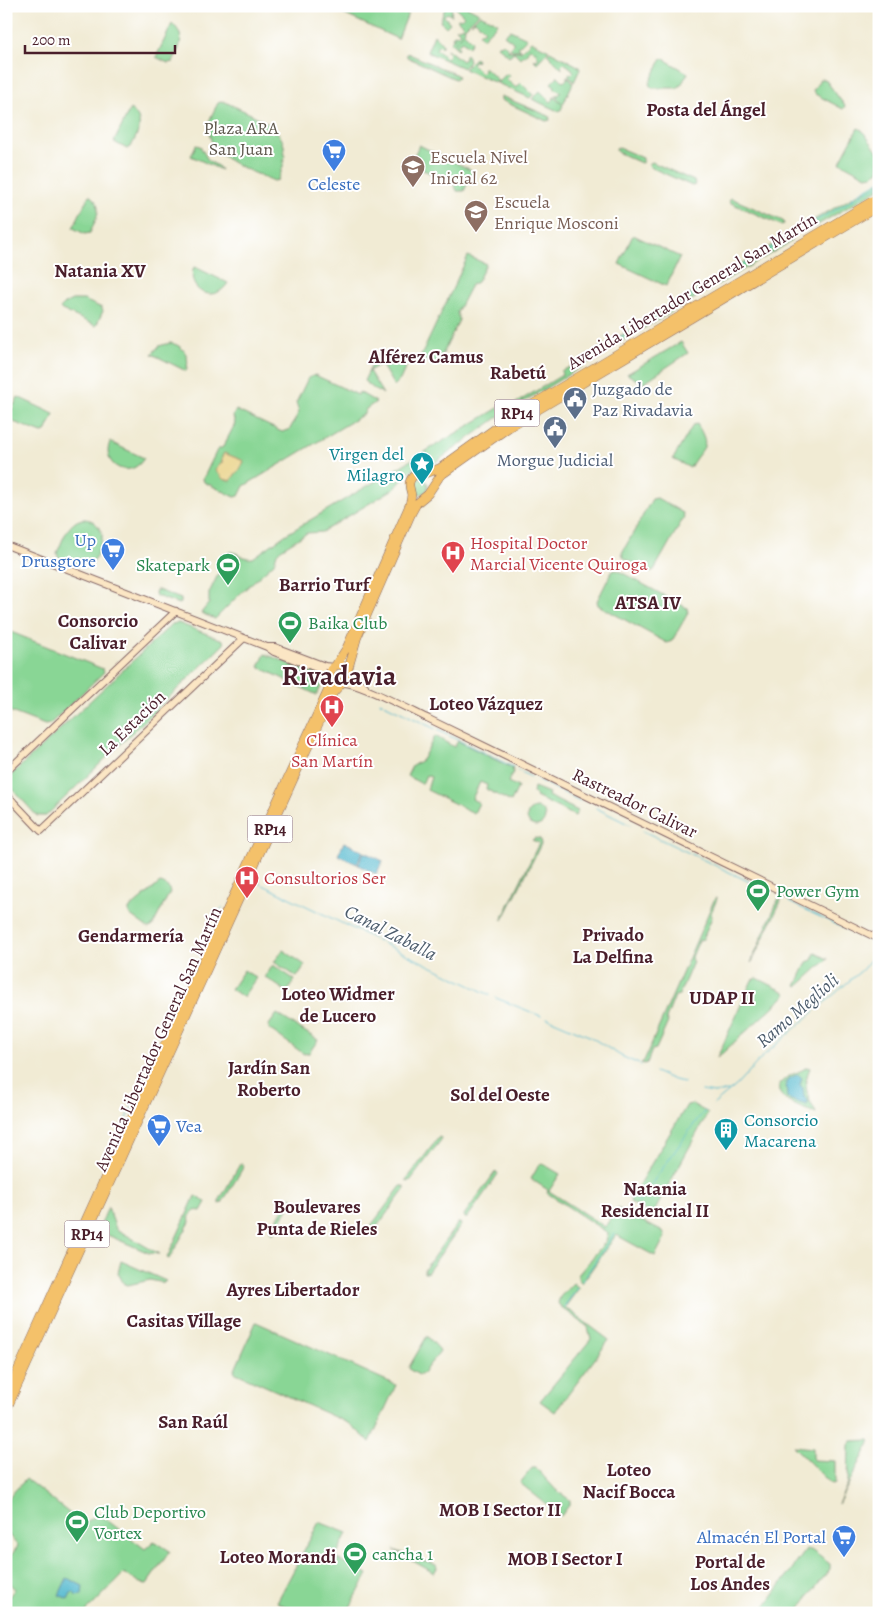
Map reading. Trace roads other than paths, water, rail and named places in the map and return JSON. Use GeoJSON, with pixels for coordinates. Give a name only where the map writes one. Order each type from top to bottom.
{"type":"FeatureCollection","features":[{"type":"Feature","properties":{"kind":"main road","name":"Avenida Libertador General San Martín"},"geometry":{"type":"LineString","coordinates":[[420,474],[440,468],[511,417],[879,197]]}},
{"type":"Feature","properties":{"kind":"main road","name":"Avenida Libertador General San Martín"},"geometry":{"type":"LineString","coordinates":[[348,670],[357,638],[402,534],[414,509],[441,475],[511,426],[879,206]]}},
{"type":"Feature","properties":{"kind":"main road"},"geometry":{"type":"LineString","coordinates":[[330,677],[331,670],[342,658],[348,645],[408,506],[411,493],[408,486],[411,478],[417,474],[424,474],[430,479],[432,488]]}},
{"type":"Feature","properties":{"kind":"main road"},"geometry":{"type":"LineString","coordinates":[[411,493],[418,497],[425,496]]}},
{"type":"Feature","properties":{"kind":"main road"},"geometry":{"type":"LineString","coordinates":[[6,545],[267,647],[274,652],[319,669],[336,683],[342,683],[348,677],[348,670],[341,665],[325,666],[275,647],[267,647]]}},
{"type":"Feature","properties":{"kind":"main road"},"geometry":{"type":"LineString","coordinates":[[6,772],[176,611]]}},
{"type":"Feature","properties":{"kind":"main road","name":"La Estación"},"geometry":{"type":"LineString","coordinates":[[12,801],[41,831],[244,638]]}},
{"type":"Feature","properties":{"kind":"main road","name":"Rastreador Calivar"},"geometry":{"type":"LineString","coordinates":[[348,670],[358,682],[379,695]]}},
{"type":"Feature","properties":{"kind":"main road","name":"Avenida Libertador General San Martín"},"geometry":{"type":"LineString","coordinates":[[6,1396],[183,1004],[330,686],[330,677]]}},
{"type":"Feature","properties":{"kind":"main road","name":"Avenida Libertador General San Martín"},"geometry":{"type":"LineString","coordinates":[[6,1411],[315,730],[333,693],[342,683]]}},
{"type":"Feature","properties":{"kind":"main road","name":"Rastreador Calivar"},"geometry":{"type":"LineString","coordinates":[[342,683],[350,683],[379,695],[879,939]]}},
{"type":"Feature","properties":{"kind":"main road"},"geometry":{"type":"LineString","coordinates":[[6,794],[12,801],[6,807]]}},
{"type":"Feature","properties":{"kind":"water"},"geometry":{"type":"Polygon","coordinates":[[[344,842],[363,851],[357,864],[338,855],[344,842]]]}},
{"type":"Feature","properties":{"kind":"water"},"geometry":{"type":"Polygon","coordinates":[[[364,852],[383,861],[376,874],[358,865],[364,852]]]}},
{"type":"Feature","properties":{"kind":"water"},"geometry":{"type":"Polygon","coordinates":[[[796,1075],[802,1078],[800,1085],[803,1088],[804,1097],[808,1101],[807,1105],[787,1097],[786,1082],[796,1075]]]}},
{"type":"Feature","properties":{"kind":"water"},"geometry":{"type":"Polygon","coordinates":[[[67,1578],[83,1586],[82,1595],[76,1596],[74,1592],[71,1593],[68,1599],[59,1595],[67,1578]]]}},
{"type":"Feature","properties":{"kind":"waterway"},"geometry":{"type":"LineString","coordinates":[[851,200],[855,195],[879,181]]}},
{"type":"Feature","properties":{"kind":"waterway"},"geometry":{"type":"LineString","coordinates":[[812,223],[879,185]]}},
{"type":"Feature","properties":{"kind":"waterway"},"geometry":{"type":"LineString","coordinates":[[616,340],[790,237]]}},
{"type":"Feature","properties":{"kind":"waterway","name":"Ramo Meglioli"},"geometry":{"type":"LineString","coordinates":[[380,702],[513,767]]}},
{"type":"Feature","properties":{"kind":"waterway","name":"Ramo Meglioli"},"geometry":{"type":"LineString","coordinates":[[517,770],[531,777]]}},
{"type":"Feature","properties":{"kind":"waterway","name":"Ramo Meglioli"},"geometry":{"type":"LineString","coordinates":[[538,780],[560,791]]}},
{"type":"Feature","properties":{"kind":"waterway","name":"Ramo Meglioli"},"geometry":{"type":"LineString","coordinates":[[562,792],[580,801]]}},
{"type":"Feature","properties":{"kind":"waterway","name":"Ramo Meglioli"},"geometry":{"type":"LineString","coordinates":[[596,808],[630,825]]}},
{"type":"Feature","properties":{"kind":"waterway","name":"Ramo Meglioli"},"geometry":{"type":"LineString","coordinates":[[643,831],[750,882]]}},
{"type":"Feature","properties":{"kind":"waterway","name":"Canal Zaballa"},"geometry":{"type":"LineString","coordinates":[[254,877],[257,882],[490,995]]}},
{"type":"Feature","properties":{"kind":"waterway"},"geometry":{"type":"LineString","coordinates":[[242,902],[247,891]]}},
{"type":"Feature","properties":{"kind":"waterway","name":"Ramo Meglioli"},"geometry":{"type":"LineString","coordinates":[[789,902],[879,945]]}},
{"type":"Feature","properties":{"kind":"waterway"},"geometry":{"type":"LineString","coordinates":[[216,918],[222,908]]}},
{"type":"Feature","properties":{"kind":"waterway","name":"Ramo Meglioli"},"geometry":{"type":"LineString","coordinates":[[714,1104],[737,1085],[763,1056],[863,969],[879,949]]}},
{"type":"Feature","properties":{"kind":"waterway"},"geometry":{"type":"LineString","coordinates":[[166,1031],[198,960]]}},
{"type":"Feature","properties":{"kind":"waterway","name":"Canal Zaballa"},"geometry":{"type":"LineString","coordinates":[[496,998],[541,1016]]}},
{"type":"Feature","properties":{"kind":"waterway","name":"Canal Zaballa"},"geometry":{"type":"LineString","coordinates":[[547,1018],[589,1036],[621,1056],[641,1065]]}},
{"type":"Feature","properties":{"kind":"waterway"},"geometry":{"type":"LineString","coordinates":[[122,1130],[159,1047]]}},
{"type":"Feature","properties":{"kind":"waterway","name":"Canal Zaballa"},"geometry":{"type":"LineString","coordinates":[[655,1072],[684,1082]]}},
{"type":"Feature","properties":{"kind":"waterway","name":"Canal Zaballa"},"geometry":{"type":"LineString","coordinates":[[702,1091],[714,1093],[728,1091]]}},
{"type":"Feature","properties":{"kind":"waterway","name":"Canal Zaballa"},"geometry":{"type":"LineString","coordinates":[[638,1203],[705,1111]]}},
{"type":"Feature","properties":{"kind":"waterway","name":"Canal Zaballa"},"geometry":{"type":"LineString","coordinates":[[582,1281],[614,1234]]}},
{"type":"Feature","properties":{"kind":"waterway","name":"Canal Zaballa"},"geometry":{"type":"LineString","coordinates":[[564,1307],[577,1288]]}},
{"type":"Feature","properties":{"kind":"place","name":"Celeste"},"geometry":{"type":"Point","coordinates":[334,172]}},
{"type":"Feature","properties":{"kind":"place","name":"Escuela Nivel Inicial 62"},"geometry":{"type":"Point","coordinates":[413,188]}},
{"type":"Feature","properties":{"kind":"place","name":"Escuela Enrique Mosconi"},"geometry":{"type":"Point","coordinates":[476,233]}},
{"type":"Feature","properties":{"kind":"place","name":"Juzgado de Paz Rivadavia"},"geometry":{"type":"Point","coordinates":[575,420]}},
{"type":"Feature","properties":{"kind":"place","name":"Morgue Judicial"},"geometry":{"type":"Point","coordinates":[555,449]}},
{"type":"Feature","properties":{"kind":"place","name":"Virgen del Milagro"},"geometry":{"type":"Point","coordinates":[422,485]}},
{"type":"Feature","properties":{"kind":"place","name":"Up Drusgtore"},"geometry":{"type":"Point","coordinates":[113,571]}},
{"type":"Feature","properties":{"kind":"place","name":"Hospital Doctor Marcial Vicente Quiroga"},"geometry":{"type":"Point","coordinates":[453,574]}},
{"type":"Feature","properties":{"kind":"place","name":"Skatepark"},"geometry":{"type":"Point","coordinates":[228,586]}},
{"type":"Feature","properties":{"kind":"place","name":"Baika Club"},"geometry":{"type":"Point","coordinates":[290,644]}},
{"type":"Feature","properties":{"kind":"place","name":"Clínica San Martín"},"geometry":{"type":"Point","coordinates":[332,728]}},
{"type":"Feature","properties":{"kind":"place","name":"Consultorios Ser"},"geometry":{"type":"Point","coordinates":[247,899]}},
{"type":"Feature","properties":{"kind":"place","name":"Power Gym"},"geometry":{"type":"Point","coordinates":[758,912]}},
{"type":"Feature","properties":{"kind":"place","name":"Vea"},"geometry":{"type":"Point","coordinates":[159,1147]}},
{"type":"Feature","properties":{"kind":"place","name":"Consorcio Macarena"},"geometry":{"type":"Point","coordinates":[726,1151]}},
{"type":"Feature","properties":{"kind":"place","name":"Club Deportivo Vortex"},"geometry":{"type":"Point","coordinates":[77,1543]}},
{"type":"Feature","properties":{"kind":"place","name":"Almacén El Portal"},"geometry":{"type":"Point","coordinates":[844,1558]}},
{"type":"Feature","properties":{"kind":"place","name":"cancha 1"},"geometry":{"type":"Point","coordinates":[355,1575]}},
{"type":"Feature","properties":{"kind":"district","name":"Posta del Ángel"},"geometry":{"type":"Point","coordinates":[706,109]}},
{"type":"Feature","properties":{"kind":"district","name":"Natania XV"},"geometry":{"type":"Point","coordinates":[100,270]}},
{"type":"Feature","properties":{"kind":"district","name":"Alférez Camus"},"geometry":{"type":"Point","coordinates":[426,356]}},
{"type":"Feature","properties":{"kind":"district","name":"Rabetú"},"geometry":{"type":"Point","coordinates":[518,372]}},
{"type":"Feature","properties":{"kind":"district","name":"Barrio Turf"},"geometry":{"type":"Point","coordinates":[324,584]}},
{"type":"Feature","properties":{"kind":"district","name":"ATSA IV"},"geometry":{"type":"Point","coordinates":[648,602]}},
{"type":"Feature","properties":{"kind":"district","name":"Consorcio Calivar"},"geometry":{"type":"Point","coordinates":[98,631]}},
{"type":"Feature","properties":{"kind":"district","name":"Rivadavia"},"geometry":{"type":"Point","coordinates":[339,675]}},
{"type":"Feature","properties":{"kind":"district","name":"Loteo Vázquez"},"geometry":{"type":"Point","coordinates":[486,703]}},
{"type":"Feature","properties":{"kind":"district","name":"Gendarmería"},"geometry":{"type":"Point","coordinates":[131,935]}},
{"type":"Feature","properties":{"kind":"district","name":"Privado La Delfina"},"geometry":{"type":"Point","coordinates":[613,945]}},
{"type":"Feature","properties":{"kind":"district","name":"UDAP II"},"geometry":{"type":"Point","coordinates":[722,997]}},
{"type":"Feature","properties":{"kind":"district","name":"Loteo Widmer de Lucero"},"geometry":{"type":"Point","coordinates":[338,1004]}},
{"type":"Feature","properties":{"kind":"district","name":"Jardín San Roberto"},"geometry":{"type":"Point","coordinates":[269,1078]}},
{"type":"Feature","properties":{"kind":"district","name":"Sol del Oeste"},"geometry":{"type":"Point","coordinates":[500,1094]}},
{"type":"Feature","properties":{"kind":"district","name":"Natania Residencial II"},"geometry":{"type":"Point","coordinates":[655,1199]}},
{"type":"Feature","properties":{"kind":"district","name":"Boulevares Punta de Rieles"},"geometry":{"type":"Point","coordinates":[317,1217]}},
{"type":"Feature","properties":{"kind":"district","name":"Ayres Libertador"},"geometry":{"type":"Point","coordinates":[293,1289]}},
{"type":"Feature","properties":{"kind":"district","name":"Casitas Village"},"geometry":{"type":"Point","coordinates":[184,1320]}},
{"type":"Feature","properties":{"kind":"district","name":"San Raúl"},"geometry":{"type":"Point","coordinates":[193,1421]}},
{"type":"Feature","properties":{"kind":"district","name":"Loteo Nacif Bocca"},"geometry":{"type":"Point","coordinates":[629,1480]}},
{"type":"Feature","properties":{"kind":"district","name":"MOB I Sector II"},"geometry":{"type":"Point","coordinates":[500,1509]}},
{"type":"Feature","properties":{"kind":"district","name":"Loteo Morandi"},"geometry":{"type":"Point","coordinates":[278,1556]}},
{"type":"Feature","properties":{"kind":"district","name":"MOB I Sector I"},"geometry":{"type":"Point","coordinates":[565,1558]}},
{"type":"Feature","properties":{"kind":"district","name":"Portal de Los Andes"},"geometry":{"type":"Point","coordinates":[730,1572]}},
{"type":"Feature","properties":{"kind":"park label","name":"Plaza ARA San Juan"},"geometry":{"type":"Point","coordinates":[241,138]}}]}
